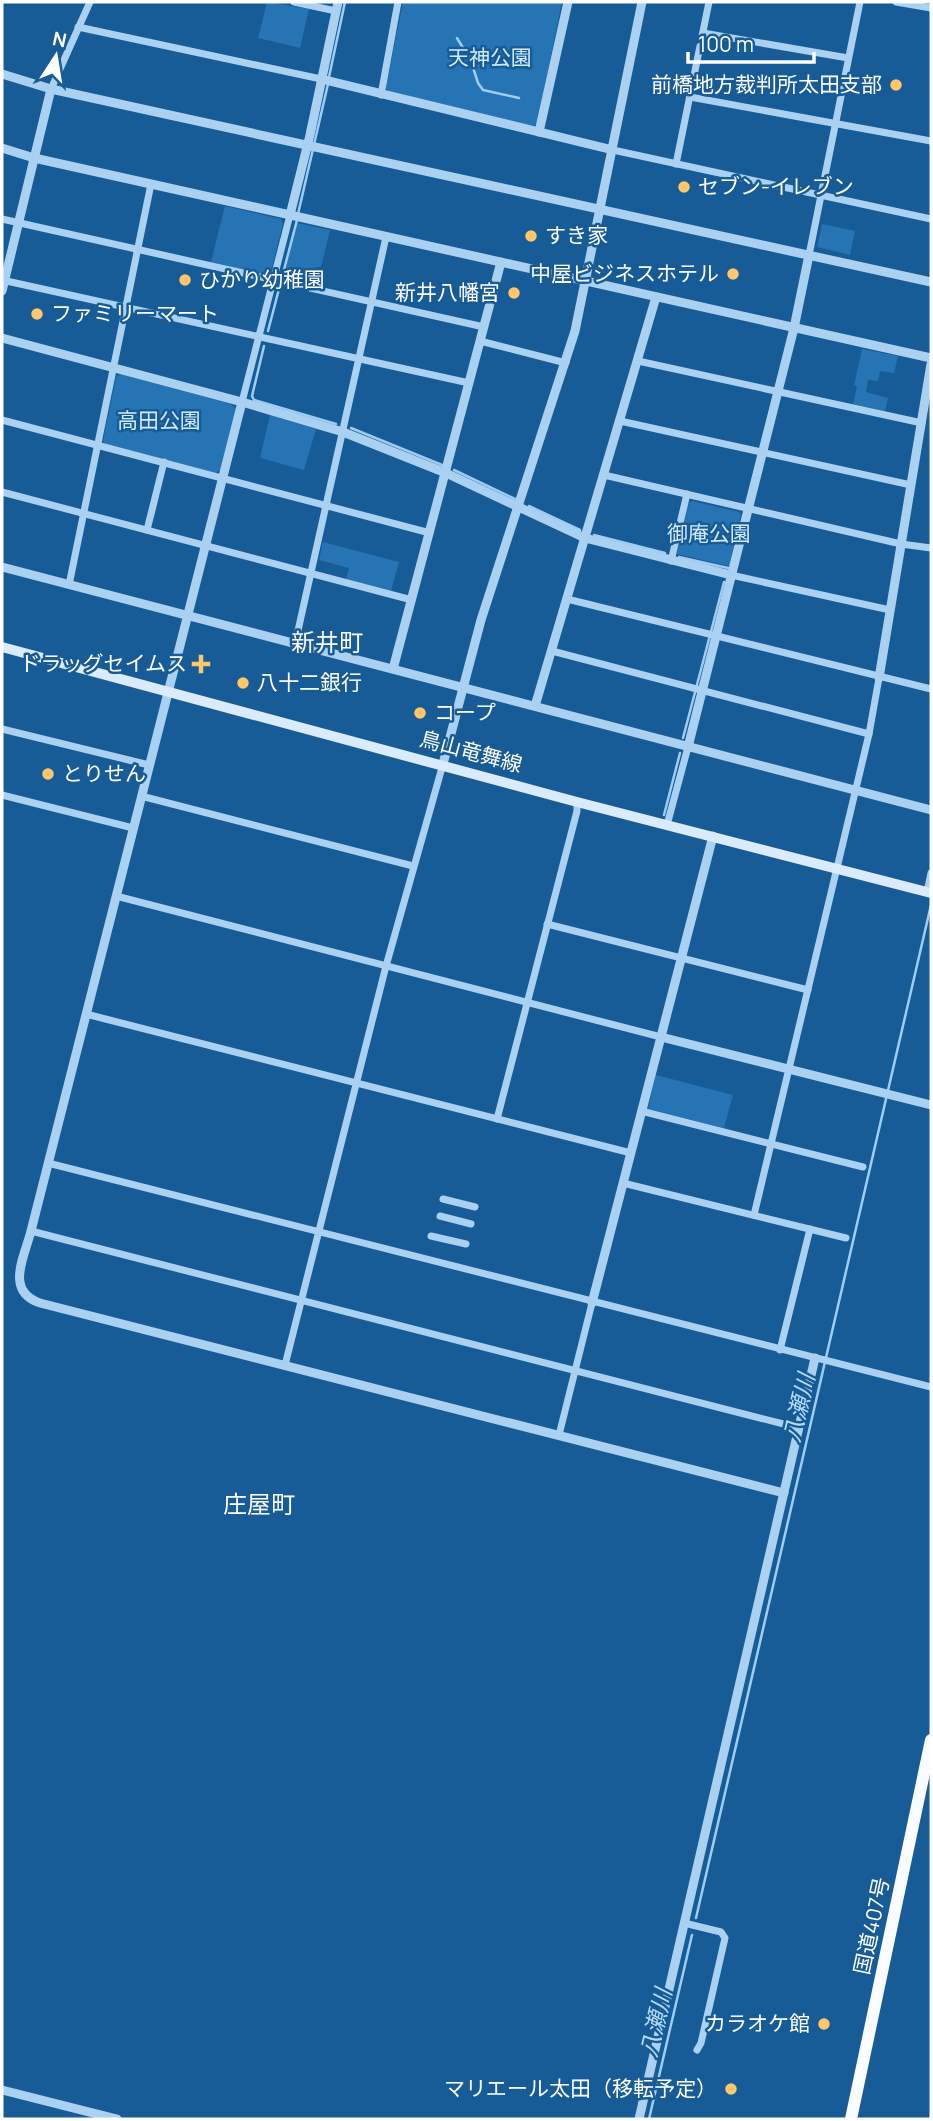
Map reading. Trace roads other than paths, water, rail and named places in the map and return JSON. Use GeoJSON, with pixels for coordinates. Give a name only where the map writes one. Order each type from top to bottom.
{"type":"FeatureCollection","features":[{"type":"Feature","properties":{"kind":"highway","name":"国道407号"},"geometry":{"type":"LineString","coordinates":[[851,2119],[931,1740]]}},
{"type":"Feature","properties":{"kind":"main road","name":"鳥山竜舞線"},"geometry":{"type":"LineString","coordinates":[[2,647],[577,802],[929,893]]}},
{"type":"Feature","properties":{"kind":"street"},"geometry":{"type":"LineString","coordinates":[[90,2],[51,89],[3,284],[125,307],[468,383]]}},
{"type":"Feature","properties":{"kind":"street"},"geometry":{"type":"LineString","coordinates":[[294,2],[337,6],[307,145],[260,338],[141,796],[19,1287],[28,1300],[784,1493]]}},
{"type":"Feature","properties":{"kind":"street"},"geometry":{"type":"LineString","coordinates":[[381,95],[398,2]]}},
{"type":"Feature","properties":{"kind":"street"},"geometry":{"type":"LineString","coordinates":[[539,132],[568,2]]}},
{"type":"Feature","properties":{"kind":"street"},"geometry":{"type":"LineString","coordinates":[[285,1365],[386,966],[481,620],[566,363],[601,210],[642,2]]}},
{"type":"Feature","properties":{"kind":"street"},"geometry":{"type":"LineString","coordinates":[[676,164],[709,2]]}},
{"type":"Feature","properties":{"kind":"street"},"geometry":{"type":"LineString","coordinates":[[667,825],[794,328],[860,2]]}},
{"type":"Feature","properties":{"kind":"street"},"geometry":{"type":"LineString","coordinates":[[900,2],[931,8]]}},
{"type":"Feature","properties":{"kind":"street"},"geometry":{"type":"LineString","coordinates":[[78,27],[321,79],[613,150],[931,217]]}},
{"type":"Feature","properties":{"kind":"street"},"geometry":{"type":"LineString","coordinates":[[703,33],[848,58]]}},
{"type":"Feature","properties":{"kind":"street"},"geometry":{"type":"LineString","coordinates":[[2,74],[51,89],[931,282]]}},
{"type":"Feature","properties":{"kind":"street"},"geometry":{"type":"LineString","coordinates":[[690,97],[931,141]]}},
{"type":"Feature","properties":{"kind":"street"},"geometry":{"type":"LineString","coordinates":[[2,148],[34,158],[931,358]]}},
{"type":"Feature","properties":{"kind":"street"},"geometry":{"type":"LineString","coordinates":[[69,585],[151,184]]}},
{"type":"Feature","properties":{"kind":"street"},"geometry":{"type":"LineString","coordinates":[[2,219],[484,327]]}},
{"type":"Feature","properties":{"kind":"street"},"geometry":{"type":"LineString","coordinates":[[295,644],[386,237]]}},
{"type":"Feature","properties":{"kind":"street"},"geometry":{"type":"LineString","coordinates":[[393,669],[501,262]]}},
{"type":"Feature","properties":{"kind":"street"},"geometry":{"type":"LineString","coordinates":[[535,706],[656,298]]}},
{"type":"Feature","properties":{"kind":"street"},"geometry":{"type":"LineString","coordinates":[[2,338],[343,432],[446,473],[585,538],[671,561],[890,610]]}},
{"type":"Feature","properties":{"kind":"street"},"geometry":{"type":"LineString","coordinates":[[480,341],[566,363]]}},
{"type":"Feature","properties":{"kind":"street"},"geometry":{"type":"LineString","coordinates":[[638,360],[922,423]]}},
{"type":"Feature","properties":{"kind":"street"},"geometry":{"type":"LineString","coordinates":[[754,1215],[869,734],[931,364]]}},
{"type":"Feature","properties":{"kind":"street"},"geometry":{"type":"LineString","coordinates":[[2,420],[430,533]]}},
{"type":"Feature","properties":{"kind":"street"},"geometry":{"type":"LineString","coordinates":[[620,421],[911,485]]}},
{"type":"Feature","properties":{"kind":"street"},"geometry":{"type":"LineString","coordinates":[[147,530],[164,462]]}},
{"type":"Feature","properties":{"kind":"street"},"geometry":{"type":"LineString","coordinates":[[604,475],[901,544],[931,548]]}},
{"type":"Feature","properties":{"kind":"street"},"geometry":{"type":"LineString","coordinates":[[2,492],[412,600]]}},
{"type":"Feature","properties":{"kind":"street"},"geometry":{"type":"LineString","coordinates":[[671,561],[687,495]]}},
{"type":"Feature","properties":{"kind":"street"},"geometry":{"type":"LineString","coordinates":[[2,567],[931,810]]}},
{"type":"Feature","properties":{"kind":"street"},"geometry":{"type":"LineString","coordinates":[[567,598],[931,689]]}},
{"type":"Feature","properties":{"kind":"street"},"geometry":{"type":"LineString","coordinates":[[552,651],[869,734]]}},
{"type":"Feature","properties":{"kind":"street"},"geometry":{"type":"LineString","coordinates":[[2,729],[149,765]]}},
{"type":"Feature","properties":{"kind":"street"},"geometry":{"type":"LineString","coordinates":[[2,795],[133,828]]}},
{"type":"Feature","properties":{"kind":"street"},"geometry":{"type":"LineString","coordinates":[[141,796],[413,866]]}},
{"type":"Feature","properties":{"kind":"street"},"geometry":{"type":"LineString","coordinates":[[497,1119],[577,802]]}},
{"type":"Feature","properties":{"kind":"street"},"geometry":{"type":"LineString","coordinates":[[559,1435],[712,836]]}},
{"type":"Feature","properties":{"kind":"street"},"geometry":{"type":"LineString","coordinates":[[929,893],[931,873]]}},
{"type":"Feature","properties":{"kind":"street"},"geometry":{"type":"LineString","coordinates":[[116,895],[931,1105]]}},
{"type":"Feature","properties":{"kind":"street"},"geometry":{"type":"LineString","coordinates":[[547,923],[808,990]]}},
{"type":"Feature","properties":{"kind":"street"},"geometry":{"type":"LineString","coordinates":[[86,1014],[631,1153]]}},
{"type":"Feature","properties":{"kind":"street"},"geometry":{"type":"LineString","coordinates":[[641,1111],[863,1167]]}},
{"type":"Feature","properties":{"kind":"street"},"geometry":{"type":"LineString","coordinates":[[48,1163],[931,1387]]}},
{"type":"Feature","properties":{"kind":"street"},"geometry":{"type":"LineString","coordinates":[[623,1182],[846,1238]]}},
{"type":"Feature","properties":{"kind":"street"},"geometry":{"type":"LineString","coordinates":[[443,1199],[475,1207]]}},
{"type":"Feature","properties":{"kind":"street"},"geometry":{"type":"LineString","coordinates":[[440,1216],[471,1224]]}},
{"type":"Feature","properties":{"kind":"street"},"geometry":{"type":"LineString","coordinates":[[780,1350],[810,1229]]}},
{"type":"Feature","properties":{"kind":"street"},"geometry":{"type":"LineString","coordinates":[[31,1231],[799,1428]]}},
{"type":"Feature","properties":{"kind":"street"},"geometry":{"type":"LineString","coordinates":[[431,1236],[466,1244]]}},
{"type":"Feature","properties":{"kind":"street"},"geometry":{"type":"LineString","coordinates":[[639,2119],[799,1428],[821,1360]]}},
{"type":"Feature","properties":{"kind":"street"},"geometry":{"type":"LineString","coordinates":[[684,1923],[721,1932],[725,1938],[701,2043],[697,2050]]}},
{"type":"Feature","properties":{"kind":"street"},"geometry":{"type":"LineString","coordinates":[[2,2090],[92,2116],[117,2119]]}},
{"type":"Feature","properties":{"kind":"waterway"},"geometry":{"type":"LineString","coordinates":[[329,77],[345,2]]}},
{"type":"Feature","properties":{"kind":"waterway"},"geometry":{"type":"LineString","coordinates":[[457,38],[471,61],[483,90],[519,98]]}},
{"type":"Feature","properties":{"kind":"waterway"},"geometry":{"type":"LineString","coordinates":[[298,214],[328,84]]}},
{"type":"Feature","properties":{"kind":"waterway"},"geometry":{"type":"LineString","coordinates":[[268,331],[297,220]]}},
{"type":"Feature","properties":{"kind":"waterway"},"geometry":{"type":"LineString","coordinates":[[264,346],[252,396],[254,400],[336,424]]}},
{"type":"Feature","properties":{"kind":"waterway"},"geometry":{"type":"LineString","coordinates":[[351,428],[442,465]]}},
{"type":"Feature","properties":{"kind":"waterway"},"geometry":{"type":"LineString","coordinates":[[454,470],[515,499]]}},
{"type":"Feature","properties":{"kind":"waterway"},"geometry":{"type":"LineString","coordinates":[[529,506],[580,530]]}},
{"type":"Feature","properties":{"kind":"waterway"},"geometry":{"type":"LineString","coordinates":[[594,535],[665,553]]}},
{"type":"Feature","properties":{"kind":"waterway"},"geometry":{"type":"LineString","coordinates":[[679,557],[728,568]]}},
{"type":"Feature","properties":{"kind":"waterway"},"geometry":{"type":"LineString","coordinates":[[683,738],[724,582]]}},
{"type":"Feature","properties":{"kind":"waterway"},"geometry":{"type":"LineString","coordinates":[[664,815],[680,753]]}},
{"type":"Feature","properties":{"kind":"waterway","name":"八瀬川"},"geometry":{"type":"LineString","coordinates":[[696,1918],[931,905]]}},
{"type":"Feature","properties":{"kind":"waterway","name":"八瀬川"},"geometry":{"type":"LineString","coordinates":[[649,2119],[692,1935]]}},
{"type":"Feature","properties":{"kind":"place","name":"前橋地方裁判所太田支部"},"geometry":{"type":"Point","coordinates":[896,85]}},
{"type":"Feature","properties":{"kind":"place","name":"セブン-イレブン"},"geometry":{"type":"Point","coordinates":[684,187]}},
{"type":"Feature","properties":{"kind":"place","name":"すき家"},"geometry":{"type":"Point","coordinates":[531,236]}},
{"type":"Feature","properties":{"kind":"place","name":"中屋ビジネスホテル"},"geometry":{"type":"Point","coordinates":[733,274]}},
{"type":"Feature","properties":{"kind":"place","name":"ひかり幼稚園"},"geometry":{"type":"Point","coordinates":[185,280]}},
{"type":"Feature","properties":{"kind":"place","name":"新井八幡宮"},"geometry":{"type":"Point","coordinates":[514,293]}},
{"type":"Feature","properties":{"kind":"place","name":"ファミリーマート"},"geometry":{"type":"Point","coordinates":[37,314]}},
{"type":"Feature","properties":{"kind":"place","name":"ドラッグセイムス"},"geometry":{"type":"Point","coordinates":[201,664]}},
{"type":"Feature","properties":{"kind":"place","name":"八十二銀行"},"geometry":{"type":"Point","coordinates":[243,683]}},
{"type":"Feature","properties":{"kind":"place","name":"コープ"},"geometry":{"type":"Point","coordinates":[420,713]}},
{"type":"Feature","properties":{"kind":"place","name":"とりせん"},"geometry":{"type":"Point","coordinates":[48,774]}},
{"type":"Feature","properties":{"kind":"place","name":"カラオケ館"},"geometry":{"type":"Point","coordinates":[824,2024]}},
{"type":"Feature","properties":{"kind":"place","name":"マリエール太田（移転予定）"},"geometry":{"type":"Point","coordinates":[731,2089]}},
{"type":"Feature","properties":{"kind":"district","name":"新井町"},"geometry":{"type":"Point","coordinates":[327,643]}},
{"type":"Feature","properties":{"kind":"district","name":"庄屋町"},"geometry":{"type":"Point","coordinates":[259,1505]}},
{"type":"Feature","properties":{"kind":"park label","name":"天神公園"},"geometry":{"type":"Point","coordinates":[490,58]}},
{"type":"Feature","properties":{"kind":"park label","name":"高田公園"},"geometry":{"type":"Point","coordinates":[159,421]}},
{"type":"Feature","properties":{"kind":"park label","name":"御庵公園"},"geometry":{"type":"Point","coordinates":[709,534]}}]}
